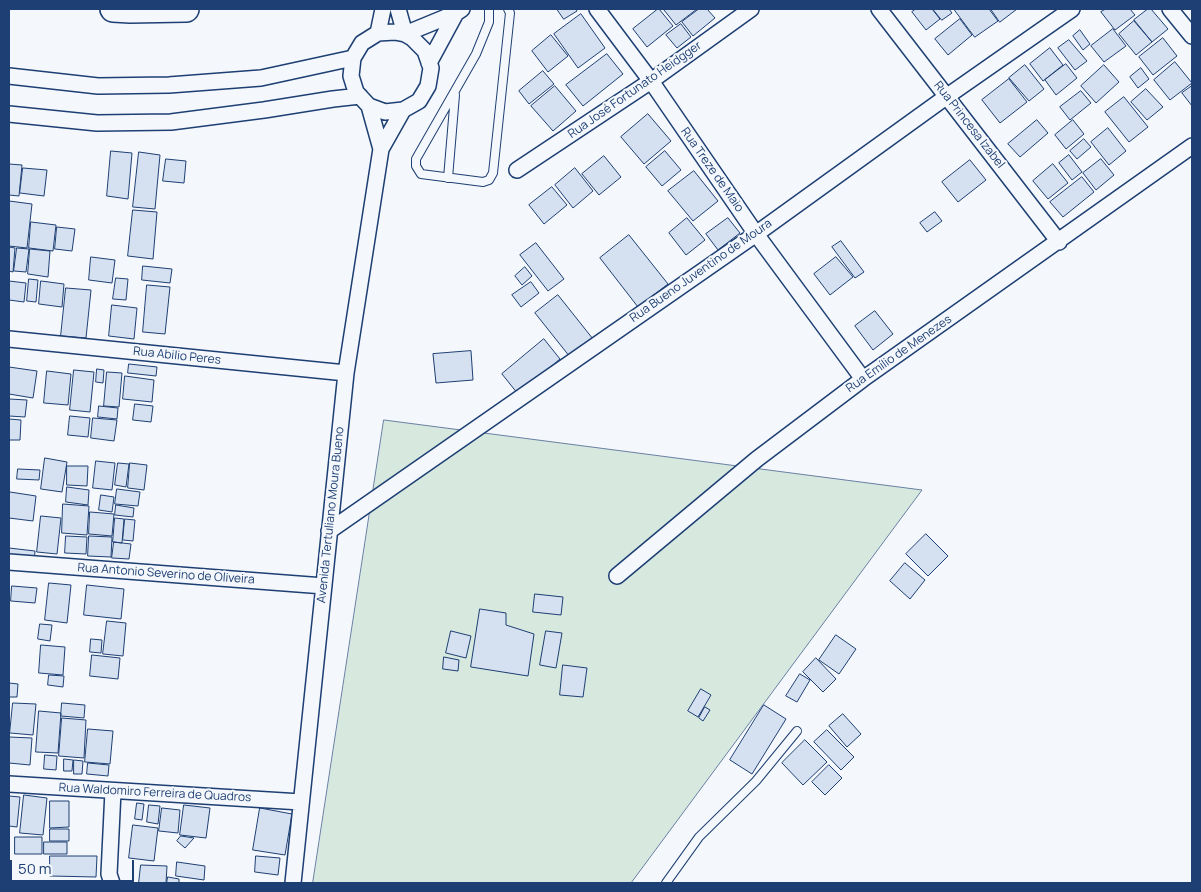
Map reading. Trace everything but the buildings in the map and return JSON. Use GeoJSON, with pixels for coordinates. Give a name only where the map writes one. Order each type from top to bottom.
{"type":"FeatureCollection","features":[{"type":"Feature","properties":{"kind":"highway"},"geometry":{"type":"LineString","coordinates":[[124,9],[186,9]]}},
{"type":"Feature","properties":{"kind":"street"},"geometry":{"type":"LineString","coordinates":[[378,33],[383,9]]}},
{"type":"Feature","properties":{"kind":"street"},"geometry":{"type":"LineString","coordinates":[[398,9],[405,34]]}},
{"type":"Feature","properties":{"kind":"street","name":"Rua Treze de Maio"},"geometry":{"type":"LineString","coordinates":[[597,9],[651,82],[756,234],[863,379]]}},
{"type":"Feature","properties":{"kind":"street","name":"Rua José Fortunato Heidgger"},"geometry":{"type":"LineString","coordinates":[[517,170],[651,82],[751,9]]}},
{"type":"Feature","properties":{"kind":"street","name":"Rua Princesa Izabel"},"geometry":{"type":"LineString","coordinates":[[879,9],[1059,242]]}},
{"type":"Feature","properties":{"kind":"street","name":"Rua Bueno Juventino de Moura"},"geometry":{"type":"LineString","coordinates":[[329,531],[756,234],[1072,9]]}},
{"type":"Feature","properties":{"kind":"street"},"geometry":{"type":"LineString","coordinates":[[1170,9],[1192,36]]}},
{"type":"Feature","properties":{"kind":"street"},"geometry":{"type":"LineString","coordinates":[[405,34],[459,11]]}},
{"type":"Feature","properties":{"kind":"street"},"geometry":{"type":"LineString","coordinates":[[429,63],[459,11]]}},
{"type":"Feature","properties":{"kind":"street"},"geometry":{"type":"LineString","coordinates":[[395,32],[405,34],[425,51],[431,68],[428,86],[419,101],[403,110],[386,112],[364,101],[356,92],[350,76],[353,58],[362,43],[378,33],[395,32]]}},
{"type":"Feature","properties":{"kind":"street"},"geometry":{"type":"LineString","coordinates":[[9,76],[98,86],[168,85],[261,78],[353,58]]}},
{"type":"Feature","properties":{"kind":"street"},"geometry":{"type":"LineString","coordinates":[[9,114],[97,123],[171,122],[333,99],[364,101]]}},
{"type":"Feature","properties":{"kind":"street","name":"Avenida Tertuliano Moura Bueno"},"geometry":{"type":"LineString","coordinates":[[364,101],[381,149]]}},
{"type":"Feature","properties":{"kind":"street","name":"Avenida Tertuliano Moura Bueno"},"geometry":{"type":"LineString","coordinates":[[293,883],[346,373],[381,149],[403,110]]}},
{"type":"Feature","properties":{"kind":"street","name":"Rua Emílio de Menezes"},"geometry":{"type":"LineString","coordinates":[[617,576],[756,459],[863,379],[1192,146]]}},
{"type":"Feature","properties":{"kind":"street","name":"Rua Abilio Peres"},"geometry":{"type":"LineString","coordinates":[[9,339],[346,373]]}},
{"type":"Feature","properties":{"kind":"street","name":"Rua Antonio Severino de Oliveira"},"geometry":{"type":"LineString","coordinates":[[9,562],[324,586]]}},
{"type":"Feature","properties":{"kind":"street","name":"Rua Waldomiro Ferreira de Quadros"},"geometry":{"type":"LineString","coordinates":[[9,784],[301,802]]}},
{"type":"Feature","properties":{"kind":"street"},"geometry":{"type":"LineString","coordinates":[[112,883],[109,874],[113,791]]}},
{"type":"Feature","properties":{"kind":"lane"},"geometry":{"type":"LineString","coordinates":[[490,9],[490,22],[476,54],[416,159],[416,166],[421,174],[483,182],[489,180],[493,174],[510,12],[508,9]]}},
{"type":"Feature","properties":{"kind":"lane"},"geometry":{"type":"LineString","coordinates":[[448,178],[455,92]]}},
{"type":"Feature","properties":{"kind":"lane"},"geometry":{"type":"LineString","coordinates":[[666,883],[699,837],[756,781],[798,731]]}},
{"type":"Feature","properties":{"kind":"shaded area"},"geometry":{"type":"Polygon","coordinates":[[[384,420],[922,490],[631,883],[313,883],[384,420]]]}}]}
